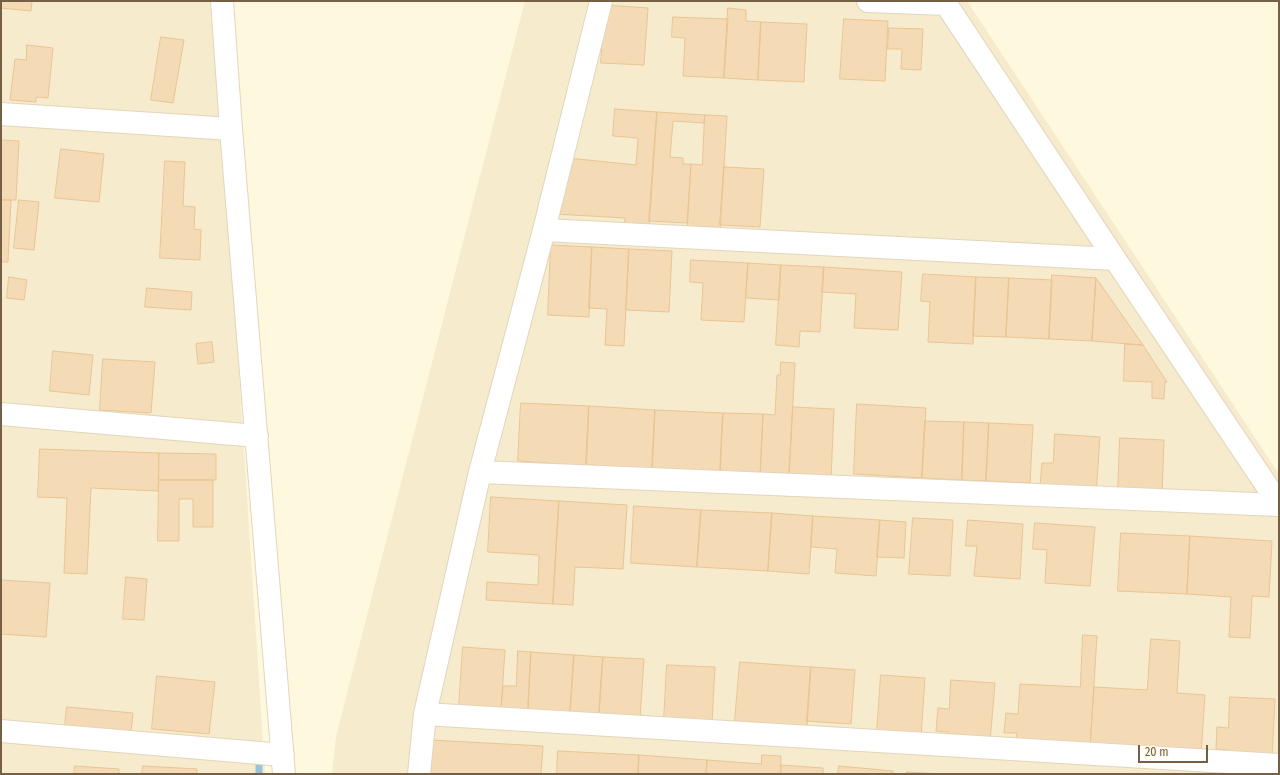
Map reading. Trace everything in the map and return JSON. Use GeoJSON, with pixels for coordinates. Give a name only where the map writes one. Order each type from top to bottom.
{"type":"FeatureCollection","features":[{"type":"Feature","properties":{"kind":"street"},"geometry":{"type":"LineString","coordinates":[[1,731],[284,765],[231,129],[222,1]]}},
{"type":"Feature","properties":{"kind":"street"},"geometry":{"type":"LineString","coordinates":[[419,774],[425,714],[480,472],[544,230],[601,1]]}},
{"type":"Feature","properties":{"kind":"street"},"geometry":{"type":"LineString","coordinates":[[868,1],[945,2],[1114,259],[1279,504]]}},
{"type":"Feature","properties":{"kind":"street"},"geometry":{"type":"LineString","coordinates":[[1,114],[231,129]]}},
{"type":"Feature","properties":{"kind":"street"},"geometry":{"type":"LineString","coordinates":[[544,230],[1114,259]]}},
{"type":"Feature","properties":{"kind":"street"},"geometry":{"type":"LineString","coordinates":[[1,414],[257,436]]}},
{"type":"Feature","properties":{"kind":"street"},"geometry":{"type":"LineString","coordinates":[[480,472],[1279,504]]}},
{"type":"Feature","properties":{"kind":"street"},"geometry":{"type":"LineString","coordinates":[[425,714],[1279,765]]}},
{"type":"Feature","properties":{"kind":"shaded area"},"geometry":{"type":"Polygon","coordinates":[[[1,1],[215,1],[265,774],[1,774],[1,1]]]}},
{"type":"Feature","properties":{"kind":"shaded area"},"geometry":{"type":"Polygon","coordinates":[[[525,1],[967,1],[1279,474],[1279,774],[332,774],[336,736],[525,1]]]}},
{"type":"Feature","properties":{"kind":"building"},"geometry":{"type":"Polygon","coordinates":[[[1,1],[32,1],[31,11],[1,8],[1,1]]]}},
{"type":"Feature","properties":{"kind":"building"},"geometry":{"type":"Polygon","coordinates":[[[605,5],[648,8],[644,65],[601,63],[605,5]]]}},
{"type":"Feature","properties":{"kind":"building"},"geometry":{"type":"Polygon","coordinates":[[[728,8],[746,10],[746,21],[761,22],[758,80],[724,78],[728,8]]]}},
{"type":"Feature","properties":{"kind":"building"},"geometry":{"type":"Polygon","coordinates":[[[673,17],[728,19],[724,78],[683,76],[685,38],[672,37],[673,17]]]}},
{"type":"Feature","properties":{"kind":"building"},"geometry":{"type":"Polygon","coordinates":[[[844,19],[888,21],[885,81],[840,79],[844,19]]]}},
{"type":"Feature","properties":{"kind":"building"},"geometry":{"type":"Polygon","coordinates":[[[761,22],[807,24],[804,82],[758,80],[761,22]]]}},
{"type":"Feature","properties":{"kind":"building"},"geometry":{"type":"Polygon","coordinates":[[[889,28],[923,29],[921,70],[901,69],[902,49],[888,49],[889,28]]]}},
{"type":"Feature","properties":{"kind":"building"},"geometry":{"type":"Polygon","coordinates":[[[161,37],[184,40],[173,103],[151,100],[161,37]]]}},
{"type":"Feature","properties":{"kind":"building"},"geometry":{"type":"Polygon","coordinates":[[[27,45],[53,48],[48,98],[36,97],[36,102],[10,100],[15,59],[26,60],[27,45]]]}},
{"type":"Feature","properties":{"kind":"building"},"geometry":{"type":"Polygon","coordinates":[[[615,109],[657,112],[649,229],[624,227],[625,218],[555,214],[568,158],[636,165],[638,138],[613,136],[615,109]]]}},
{"type":"Feature","properties":{"kind":"building"},"geometry":{"type":"Polygon","coordinates":[[[657,112],[705,115],[704,123],[673,121],[670,157],[683,158],[683,164],[691,164],[687,223],[649,221],[657,112]]]}},
{"type":"Feature","properties":{"kind":"building"},"geometry":{"type":"Polygon","coordinates":[[[705,115],[727,116],[720,234],[687,232],[691,164],[702,165],[705,115]]]}},
{"type":"Feature","properties":{"kind":"building"},"geometry":{"type":"Polygon","coordinates":[[[1,140],[19,141],[16,200],[1,200],[1,140]]]}},
{"type":"Feature","properties":{"kind":"building"},"geometry":{"type":"Polygon","coordinates":[[[61,149],[104,154],[99,202],[55,198],[61,149]]]}},
{"type":"Feature","properties":{"kind":"building"},"geometry":{"type":"Polygon","coordinates":[[[165,161],[185,162],[183,206],[195,207],[194,229],[201,230],[200,260],[160,258],[165,161]]]}},
{"type":"Feature","properties":{"kind":"building"},"geometry":{"type":"Polygon","coordinates":[[[724,167],[764,169],[760,227],[720,225],[724,167]]]}},
{"type":"Feature","properties":{"kind":"building"},"geometry":{"type":"Polygon","coordinates":[[[1,200],[11,200],[8,262],[1,262],[1,200]]]}},
{"type":"Feature","properties":{"kind":"building"},"geometry":{"type":"Polygon","coordinates":[[[19,200],[39,202],[34,250],[14,248],[19,200]]]}},
{"type":"Feature","properties":{"kind":"building"},"geometry":{"type":"Polygon","coordinates":[[[551,245],[592,247],[589,317],[548,315],[551,245]]]}},
{"type":"Feature","properties":{"kind":"building"},"geometry":{"type":"Polygon","coordinates":[[[592,247],[629,249],[624,346],[605,345],[607,309],[589,308],[592,247]]]}},
{"type":"Feature","properties":{"kind":"building"},"geometry":{"type":"Polygon","coordinates":[[[629,249],[672,251],[669,312],[626,310],[629,249]]]}},
{"type":"Feature","properties":{"kind":"building"},"geometry":{"type":"Polygon","coordinates":[[[691,260],[748,263],[744,322],[701,320],[703,283],[690,282],[691,260]]]}},
{"type":"Feature","properties":{"kind":"building"},"geometry":{"type":"Polygon","coordinates":[[[748,263],[781,265],[779,300],[746,298],[748,263]]]}},
{"type":"Feature","properties":{"kind":"building"},"geometry":{"type":"Polygon","coordinates":[[[781,265],[824,267],[820,332],[800,331],[799,347],[776,345],[781,265]]]}},
{"type":"Feature","properties":{"kind":"building"},"geometry":{"type":"Polygon","coordinates":[[[824,267],[902,272],[898,330],[854,328],[856,294],[822,292],[824,267]]]}},
{"type":"Feature","properties":{"kind":"building"},"geometry":{"type":"Polygon","coordinates":[[[923,274],[976,277],[973,344],[928,342],[930,302],[921,301],[923,274]]]}},
{"type":"Feature","properties":{"kind":"building"},"geometry":{"type":"Polygon","coordinates":[[[1052,275],[1096,278],[1092,341],[1049,339],[1052,275]]]}},
{"type":"Feature","properties":{"kind":"building"},"geometry":{"type":"Polygon","coordinates":[[[9,277],[27,280],[24,300],[7,298],[9,277]]]}},
{"type":"Feature","properties":{"kind":"building"},"geometry":{"type":"Polygon","coordinates":[[[976,277],[1009,278],[1006,337],[973,336],[976,277]]]}},
{"type":"Feature","properties":{"kind":"building"},"geometry":{"type":"Polygon","coordinates":[[[1009,278],[1052,280],[1049,339],[1006,337],[1009,278]]]}},
{"type":"Feature","properties":{"kind":"building"},"geometry":{"type":"Polygon","coordinates":[[[1096,278],[1143,345],[1092,341],[1096,278]]]}},
{"type":"Feature","properties":{"kind":"building"},"geometry":{"type":"Polygon","coordinates":[[[147,288],[192,292],[191,310],[145,307],[147,288]]]}},
{"type":"Feature","properties":{"kind":"building"},"geometry":{"type":"Polygon","coordinates":[[[212,342],[214,362],[198,364],[196,344],[212,342]]]}},
{"type":"Feature","properties":{"kind":"building"},"geometry":{"type":"Polygon","coordinates":[[[1125,344],[1143,345],[1167,382],[1165,382],[1164,399],[1152,398],[1152,382],[1124,381],[1125,344]]]}},
{"type":"Feature","properties":{"kind":"building"},"geometry":{"type":"Polygon","coordinates":[[[53,351],[93,355],[89,395],[50,391],[53,351]]]}},
{"type":"Feature","properties":{"kind":"building"},"geometry":{"type":"Polygon","coordinates":[[[103,359],[155,362],[151,413],[100,410],[103,359]]]}},
{"type":"Feature","properties":{"kind":"building"},"geometry":{"type":"Polygon","coordinates":[[[781,362],[795,363],[789,478],[760,477],[763,414],[775,415],[777,375],[780,375],[781,362]]]}},
{"type":"Feature","properties":{"kind":"building"},"geometry":{"type":"Polygon","coordinates":[[[521,403],[589,406],[586,475],[560,474],[561,464],[518,461],[521,403]]]}},
{"type":"Feature","properties":{"kind":"building"},"geometry":{"type":"Polygon","coordinates":[[[857,404],[926,408],[922,478],[854,474],[857,404]]]}},
{"type":"Feature","properties":{"kind":"building"},"geometry":{"type":"Polygon","coordinates":[[[589,406],[655,410],[652,478],[629,477],[629,467],[586,465],[589,406]]]}},
{"type":"Feature","properties":{"kind":"building"},"geometry":{"type":"Polygon","coordinates":[[[793,407],[834,409],[831,480],[789,478],[793,407]]]}},
{"type":"Feature","properties":{"kind":"building"},"geometry":{"type":"Polygon","coordinates":[[[655,410],[723,413],[720,475],[652,471],[655,410]]]}},
{"type":"Feature","properties":{"kind":"building"},"geometry":{"type":"Polygon","coordinates":[[[723,413],[763,414],[760,477],[720,475],[723,413]]]}},
{"type":"Feature","properties":{"kind":"building"},"geometry":{"type":"Polygon","coordinates":[[[925,421],[964,422],[962,480],[922,478],[925,421]]]}},
{"type":"Feature","properties":{"kind":"building"},"geometry":{"type":"Polygon","coordinates":[[[964,422],[989,423],[986,481],[962,480],[964,422]]]}},
{"type":"Feature","properties":{"kind":"building"},"geometry":{"type":"Polygon","coordinates":[[[989,423],[1033,425],[1030,483],[986,481],[989,423]]]}},
{"type":"Feature","properties":{"kind":"building"},"geometry":{"type":"Polygon","coordinates":[[[1055,434],[1100,437],[1096,494],[1040,486],[1042,463],[1053,463],[1055,434]]]}},
{"type":"Feature","properties":{"kind":"building"},"geometry":{"type":"Polygon","coordinates":[[[1120,438],[1164,440],[1162,495],[1118,493],[1120,438]]]}},
{"type":"Feature","properties":{"kind":"building"},"geometry":{"type":"Polygon","coordinates":[[[40,449],[159,453],[158,491],[91,488],[87,574],[64,573],[67,498],[38,497],[40,449]]]}},
{"type":"Feature","properties":{"kind":"building"},"geometry":{"type":"Polygon","coordinates":[[[159,453],[216,454],[216,480],[159,480],[159,453]]]}},
{"type":"Feature","properties":{"kind":"building"},"geometry":{"type":"Polygon","coordinates":[[[159,480],[213,480],[213,527],[193,527],[193,499],[179,499],[179,541],[158,541],[159,480]]]}},
{"type":"Feature","properties":{"kind":"building"},"geometry":{"type":"Polygon","coordinates":[[[491,497],[559,501],[553,604],[486,600],[487,582],[538,585],[539,555],[488,552],[491,497]]]}},
{"type":"Feature","properties":{"kind":"building"},"geometry":{"type":"Polygon","coordinates":[[[559,501],[627,505],[623,569],[575,567],[573,605],[553,604],[559,501]]]}},
{"type":"Feature","properties":{"kind":"building"},"geometry":{"type":"Polygon","coordinates":[[[634,506],[701,510],[697,567],[631,563],[634,506]]]}},
{"type":"Feature","properties":{"kind":"building"},"geometry":{"type":"Polygon","coordinates":[[[701,510],[772,513],[768,571],[697,567],[701,510]]]}},
{"type":"Feature","properties":{"kind":"building"},"geometry":{"type":"Polygon","coordinates":[[[772,513],[813,516],[809,574],[768,571],[772,513]]]}},
{"type":"Feature","properties":{"kind":"building"},"geometry":{"type":"Polygon","coordinates":[[[813,516],[880,520],[876,576],[835,573],[837,549],[811,547],[813,516]]]}},
{"type":"Feature","properties":{"kind":"building"},"geometry":{"type":"Polygon","coordinates":[[[913,518],[953,520],[950,576],[909,574],[913,518]]]}},
{"type":"Feature","properties":{"kind":"building"},"geometry":{"type":"Polygon","coordinates":[[[880,520],[906,522],[904,558],[877,557],[880,520]]]}},
{"type":"Feature","properties":{"kind":"building"},"geometry":{"type":"Polygon","coordinates":[[[968,520],[1023,524],[1020,579],[974,576],[977,546],[966,546],[968,520]]]}},
{"type":"Feature","properties":{"kind":"building"},"geometry":{"type":"Polygon","coordinates":[[[1035,523],[1095,527],[1090,586],[1045,583],[1047,550],[1033,549],[1035,523]]]}},
{"type":"Feature","properties":{"kind":"building"},"geometry":{"type":"Polygon","coordinates":[[[1121,533],[1190,536],[1187,594],[1118,591],[1121,533]]]}},
{"type":"Feature","properties":{"kind":"building"},"geometry":{"type":"Polygon","coordinates":[[[1190,536],[1272,541],[1269,597],[1252,596],[1250,638],[1229,637],[1231,597],[1187,594],[1190,536]]]}},
{"type":"Feature","properties":{"kind":"building"},"geometry":{"type":"Polygon","coordinates":[[[126,577],[147,579],[144,620],[123,619],[126,577]]]}},
{"type":"Feature","properties":{"kind":"building"},"geometry":{"type":"Polygon","coordinates":[[[1,580],[50,583],[46,637],[1,634],[1,580]]]}},
{"type":"Feature","properties":{"kind":"building"},"geometry":{"type":"Polygon","coordinates":[[[1083,635],[1097,636],[1090,747],[1016,742],[1017,733],[1004,733],[1006,713],[1018,714],[1020,684],[1080,687],[1083,635]]]}},
{"type":"Feature","properties":{"kind":"building"},"geometry":{"type":"Polygon","coordinates":[[[1151,639],[1180,641],[1177,693],[1205,695],[1201,754],[1090,747],[1094,687],[1147,690],[1151,639]]]}},
{"type":"Feature","properties":{"kind":"building"},"geometry":{"type":"Polygon","coordinates":[[[463,647],[505,650],[501,709],[459,707],[463,647]]]}},
{"type":"Feature","properties":{"kind":"building"},"geometry":{"type":"Polygon","coordinates":[[[518,651],[531,652],[528,711],[501,709],[503,686],[516,686],[518,651]]]}},
{"type":"Feature","properties":{"kind":"building"},"geometry":{"type":"Polygon","coordinates":[[[531,652],[574,655],[570,714],[528,711],[531,652]]]}},
{"type":"Feature","properties":{"kind":"building"},"geometry":{"type":"Polygon","coordinates":[[[574,655],[603,657],[599,715],[570,714],[574,655]]]}},
{"type":"Feature","properties":{"kind":"building"},"geometry":{"type":"Polygon","coordinates":[[[603,657],[644,659],[640,718],[599,715],[603,657]]]}},
{"type":"Feature","properties":{"kind":"building"},"geometry":{"type":"Polygon","coordinates":[[[740,662],[811,667],[807,726],[735,721],[740,662]]]}},
{"type":"Feature","properties":{"kind":"building"},"geometry":{"type":"Polygon","coordinates":[[[667,665],[715,667],[712,723],[664,720],[667,665]]]}},
{"type":"Feature","properties":{"kind":"building"},"geometry":{"type":"Polygon","coordinates":[[[811,667],[855,670],[851,724],[807,721],[811,667]]]}},
{"type":"Feature","properties":{"kind":"building"},"geometry":{"type":"Polygon","coordinates":[[[881,675],[925,678],[921,737],[877,733],[881,675]]]}},
{"type":"Feature","properties":{"kind":"building"},"geometry":{"type":"Polygon","coordinates":[[[157,676],[215,682],[209,734],[152,729],[157,676]]]}},
{"type":"Feature","properties":{"kind":"building"},"geometry":{"type":"Polygon","coordinates":[[[951,680],[995,683],[990,742],[947,739],[948,732],[936,731],[938,708],[949,709],[951,680]]]}},
{"type":"Feature","properties":{"kind":"building"},"geometry":{"type":"Polygon","coordinates":[[[1230,697],[1275,699],[1272,757],[1227,755],[1228,750],[1216,749],[1217,727],[1228,728],[1230,697]]]}},
{"type":"Feature","properties":{"kind":"building"},"geometry":{"type":"Polygon","coordinates":[[[67,707],[133,713],[131,732],[65,726],[67,707]]]}},
{"type":"Feature","properties":{"kind":"building"},"geometry":{"type":"Polygon","coordinates":[[[430,740],[543,746],[541,774],[427,774],[430,740]]]}},
{"type":"Feature","properties":{"kind":"building"},"geometry":{"type":"Polygon","coordinates":[[[558,751],[639,755],[638,774],[557,774],[558,751]]]}},
{"type":"Feature","properties":{"kind":"building"},"geometry":{"type":"Polygon","coordinates":[[[639,755],[707,760],[706,774],[638,774],[639,755]]]}},
{"type":"Feature","properties":{"kind":"building"},"geometry":{"type":"Polygon","coordinates":[[[762,755],[781,756],[781,774],[706,774],[707,760],[761,764],[762,755]]]}},
{"type":"Feature","properties":{"kind":"building"},"geometry":{"type":"Polygon","coordinates":[[[781,765],[823,768],[823,774],[781,774],[781,765]]]}},
{"type":"Feature","properties":{"kind":"building"},"geometry":{"type":"Polygon","coordinates":[[[75,766],[119,769],[119,774],[74,774],[75,766]]]}},
{"type":"Feature","properties":{"kind":"building"},"geometry":{"type":"Polygon","coordinates":[[[143,766],[197,769],[197,774],[142,774],[143,766]]]}},
{"type":"Feature","properties":{"kind":"building"},"geometry":{"type":"Polygon","coordinates":[[[839,766],[893,771],[893,774],[838,774],[839,766]]]}},
{"type":"Feature","properties":{"kind":"building"},"geometry":{"type":"Polygon","coordinates":[[[907,772],[941,774],[907,774],[907,772]]]}},
{"type":"Feature","properties":{"kind":"waterway"},"geometry":{"type":"LineString","coordinates":[[259,764],[259,774]]}}]}
